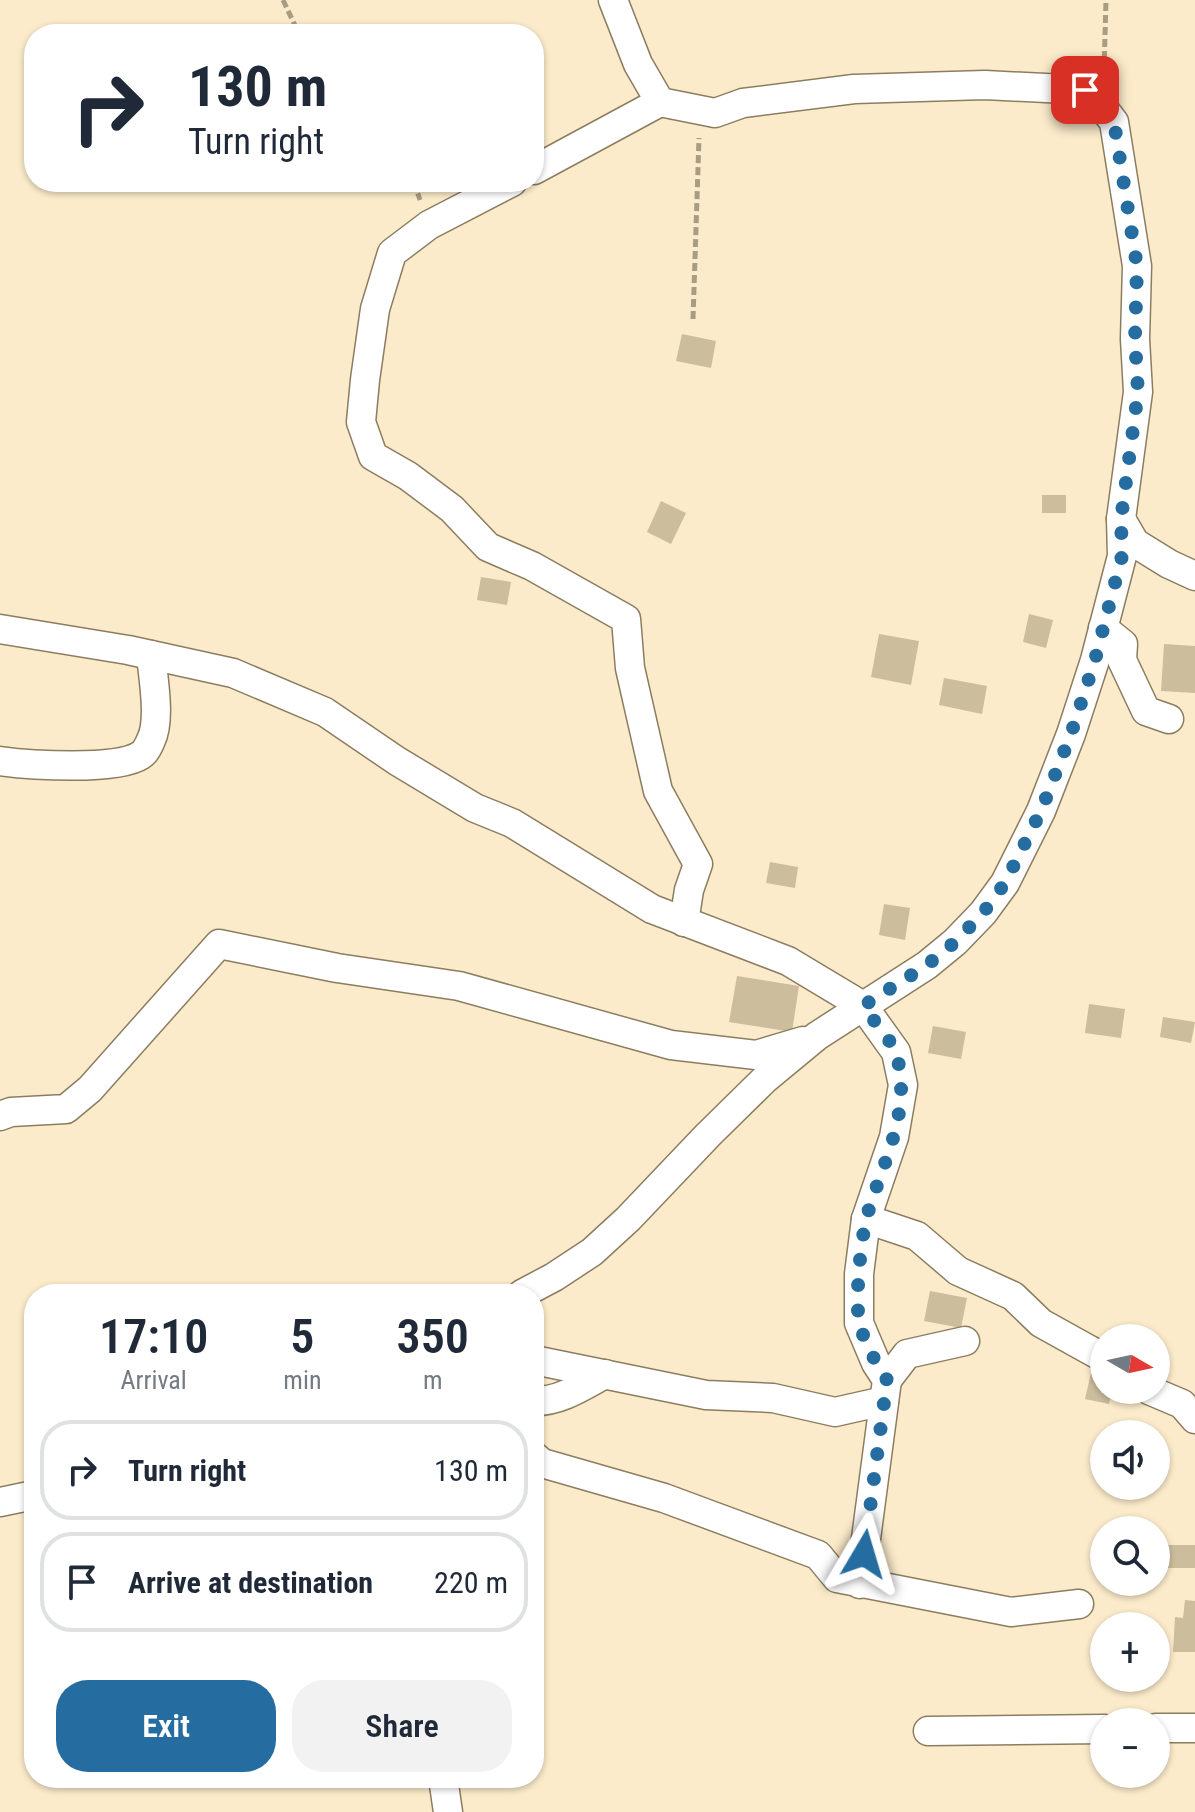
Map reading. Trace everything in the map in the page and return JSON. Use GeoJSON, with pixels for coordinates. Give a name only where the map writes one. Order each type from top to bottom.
{"type":"FeatureCollection","features":[{"type":"Feature","properties":{"kind":"street"},"geometry":{"type":"LineString","coordinates":[[613,0],[638,64],[660,102]]}},
{"type":"Feature","properties":{"kind":"street"},"geometry":{"type":"LineString","coordinates":[[541,1284],[592,1252],[754,1090],[817,1036],[927,965],[955,942],[983,913],[1005,883],[1071,734],[1103,628],[1122,556],[1121,519],[1138,392],[1135,339],[1137,266],[1114,122],[1085,90],[985,85],[854,89],[743,103],[715,113],[660,102],[544,165]]}},
{"type":"Feature","properties":{"kind":"street"},"geometry":{"type":"LineString","coordinates":[[493,192],[429,225],[392,253],[375,309],[361,422],[373,456],[408,476],[452,509],[488,547],[532,566],[626,619],[630,668],[658,791],[698,864],[689,890],[684,922]]}},
{"type":"Feature","properties":{"kind":"street"},"geometry":{"type":"LineString","coordinates":[[1121,519],[1135,543],[1195,576]]}},
{"type":"Feature","properties":{"kind":"street"},"geometry":{"type":"LineString","coordinates":[[1103,628],[1123,644],[1122,660],[1146,711],[1169,719]]}},
{"type":"Feature","properties":{"kind":"street"},"geometry":{"type":"LineString","coordinates":[[0,629],[151,655],[233,673],[325,712],[397,761],[475,808],[512,823],[652,909],[788,961],[863,1006],[896,1052],[903,1085],[894,1137],[866,1219],[859,1274],[859,1323],[885,1390]]}},
{"type":"Feature","properties":{"kind":"street"},"geometry":{"type":"LineString","coordinates":[[0,761],[34,766],[85,764],[123,761],[142,755],[153,737],[155,709],[151,655]]}},
{"type":"Feature","properties":{"kind":"street"},"geometry":{"type":"LineString","coordinates":[[0,1116],[11,1112],[66,1109],[90,1089],[219,944],[337,968],[459,986],[671,1045],[756,1055],[817,1036]]}},
{"type":"Feature","properties":{"kind":"street"},"geometry":{"type":"LineString","coordinates":[[866,1219],[917,1236],[958,1271],[1013,1296],[1041,1323],[1090,1350]]}},
{"type":"Feature","properties":{"kind":"street"},"geometry":{"type":"LineString","coordinates":[[860,1584],[885,1390],[907,1354],[965,1341]]}},
{"type":"Feature","properties":{"kind":"street"},"geometry":{"type":"LineString","coordinates":[[544,1362],[706,1395],[773,1398],[835,1412],[885,1390]]}},
{"type":"Feature","properties":{"kind":"street"},"geometry":{"type":"LineString","coordinates":[[544,1402],[574,1391],[605,1374]]}},
{"type":"Feature","properties":{"kind":"street"},"geometry":{"type":"LineString","coordinates":[[1170,1399],[1182,1404],[1195,1419]]}},
{"type":"Feature","properties":{"kind":"street"},"geometry":{"type":"LineString","coordinates":[[544,1464],[664,1498],[818,1555],[837,1578],[1011,1612],[1079,1604]]}},
{"type":"Feature","properties":{"kind":"street"},"geometry":{"type":"LineString","coordinates":[[0,1502],[24,1497]]}},
{"type":"Feature","properties":{"kind":"street"},"geometry":{"type":"LineString","coordinates":[[1170,1728],[1195,1728]]}},
{"type":"Feature","properties":{"kind":"street"},"geometry":{"type":"LineString","coordinates":[[928,1731],[1090,1729]]}},
{"type":"Feature","properties":{"kind":"street"},"geometry":{"type":"LineString","coordinates":[[444,1788],[448,1812]]}},
{"type":"Feature","properties":{"kind":"path"},"geometry":{"type":"LineString","coordinates":[[283,0],[294,24]]}},
{"type":"Feature","properties":{"kind":"path"},"geometry":{"type":"LineString","coordinates":[[1097,100],[1106,61],[1106,0]]}},
{"type":"Feature","properties":{"kind":"path"},"geometry":{"type":"LineString","coordinates":[[693,319],[699,109]]}},
{"type":"Feature","properties":{"kind":"building"},"geometry":{"type":"Polygon","coordinates":[[[682,334],[716,341],[711,368],[676,361],[682,334]]]}},
{"type":"Feature","properties":{"kind":"building"},"geometry":{"type":"Polygon","coordinates":[[[1042,495],[1066,495],[1066,513],[1042,513],[1042,495]]]}},
{"type":"Feature","properties":{"kind":"building"},"geometry":{"type":"Polygon","coordinates":[[[661,501],[686,513],[671,544],[647,532],[661,501]]]}},
{"type":"Feature","properties":{"kind":"building"},"geometry":{"type":"Polygon","coordinates":[[[481,577],[511,582],[507,605],[477,600],[481,577]]]}},
{"type":"Feature","properties":{"kind":"building"},"geometry":{"type":"Polygon","coordinates":[[[1029,614],[1053,620],[1046,648],[1023,642],[1029,614]]]}},
{"type":"Feature","properties":{"kind":"building"},"geometry":{"type":"Polygon","coordinates":[[[879,634],[919,641],[911,685],[871,677],[879,634]]]}},
{"type":"Feature","properties":{"kind":"building"},"geometry":{"type":"Polygon","coordinates":[[[1164,644],[1195,646],[1195,693],[1161,691],[1164,644]]]}},
{"type":"Feature","properties":{"kind":"building"},"geometry":{"type":"Polygon","coordinates":[[[944,678],[987,686],[982,714],[939,705],[944,678]]]}},
{"type":"Feature","properties":{"kind":"building"},"geometry":{"type":"Polygon","coordinates":[[[770,862],[798,867],[795,888],[766,883],[770,862]]]}},
{"type":"Feature","properties":{"kind":"building"},"geometry":{"type":"Polygon","coordinates":[[[884,904],[910,908],[905,940],[879,935],[884,904]]]}},
{"type":"Feature","properties":{"kind":"building"},"geometry":{"type":"Polygon","coordinates":[[[737,976],[799,986],[792,1032],[729,1022],[737,976]]]}},
{"type":"Feature","properties":{"kind":"building"},"geometry":{"type":"Polygon","coordinates":[[[1089,1004],[1125,1009],[1121,1038],[1085,1033],[1089,1004]]]}},
{"type":"Feature","properties":{"kind":"building"},"geometry":{"type":"Polygon","coordinates":[[[1163,1017],[1195,1022],[1191,1043],[1160,1037],[1163,1017]]]}},
{"type":"Feature","properties":{"kind":"building"},"geometry":{"type":"Polygon","coordinates":[[[933,1026],[966,1032],[961,1059],[928,1053],[933,1026]]]}},
{"type":"Feature","properties":{"kind":"building"},"geometry":{"type":"Polygon","coordinates":[[[930,1291],[967,1298],[961,1328],[924,1321],[930,1291]]]}},
{"type":"Feature","properties":{"kind":"building"},"geometry":{"type":"Polygon","coordinates":[[[1090,1377],[1090,1400],[1085,1399],[1090,1377]]]}},
{"type":"Feature","properties":{"kind":"building"},"geometry":{"type":"Polygon","coordinates":[[[1170,1545],[1195,1545],[1195,1568],[1170,1568],[1170,1545]]]}},
{"type":"Feature","properties":{"kind":"building"},"geometry":{"type":"Polygon","coordinates":[[[1185,1600],[1195,1601],[1195,1652],[1173,1652],[1175,1617],[1183,1618],[1185,1600]]]}},
{"type":"Feature","properties":{"kind":"route"},"geometry":{"type":"LineString","coordinates":[[864,1554],[887,1380],[859,1323],[859,1274],[866,1219],[894,1137],[903,1085],[896,1052],[863,1006],[927,965],[955,942],[983,913],[1005,883],[1041,811],[1071,734],[1095,660],[1122,556],[1121,519],[1138,392],[1135,339],[1137,266],[1114,122],[1085,90]]}}]}
